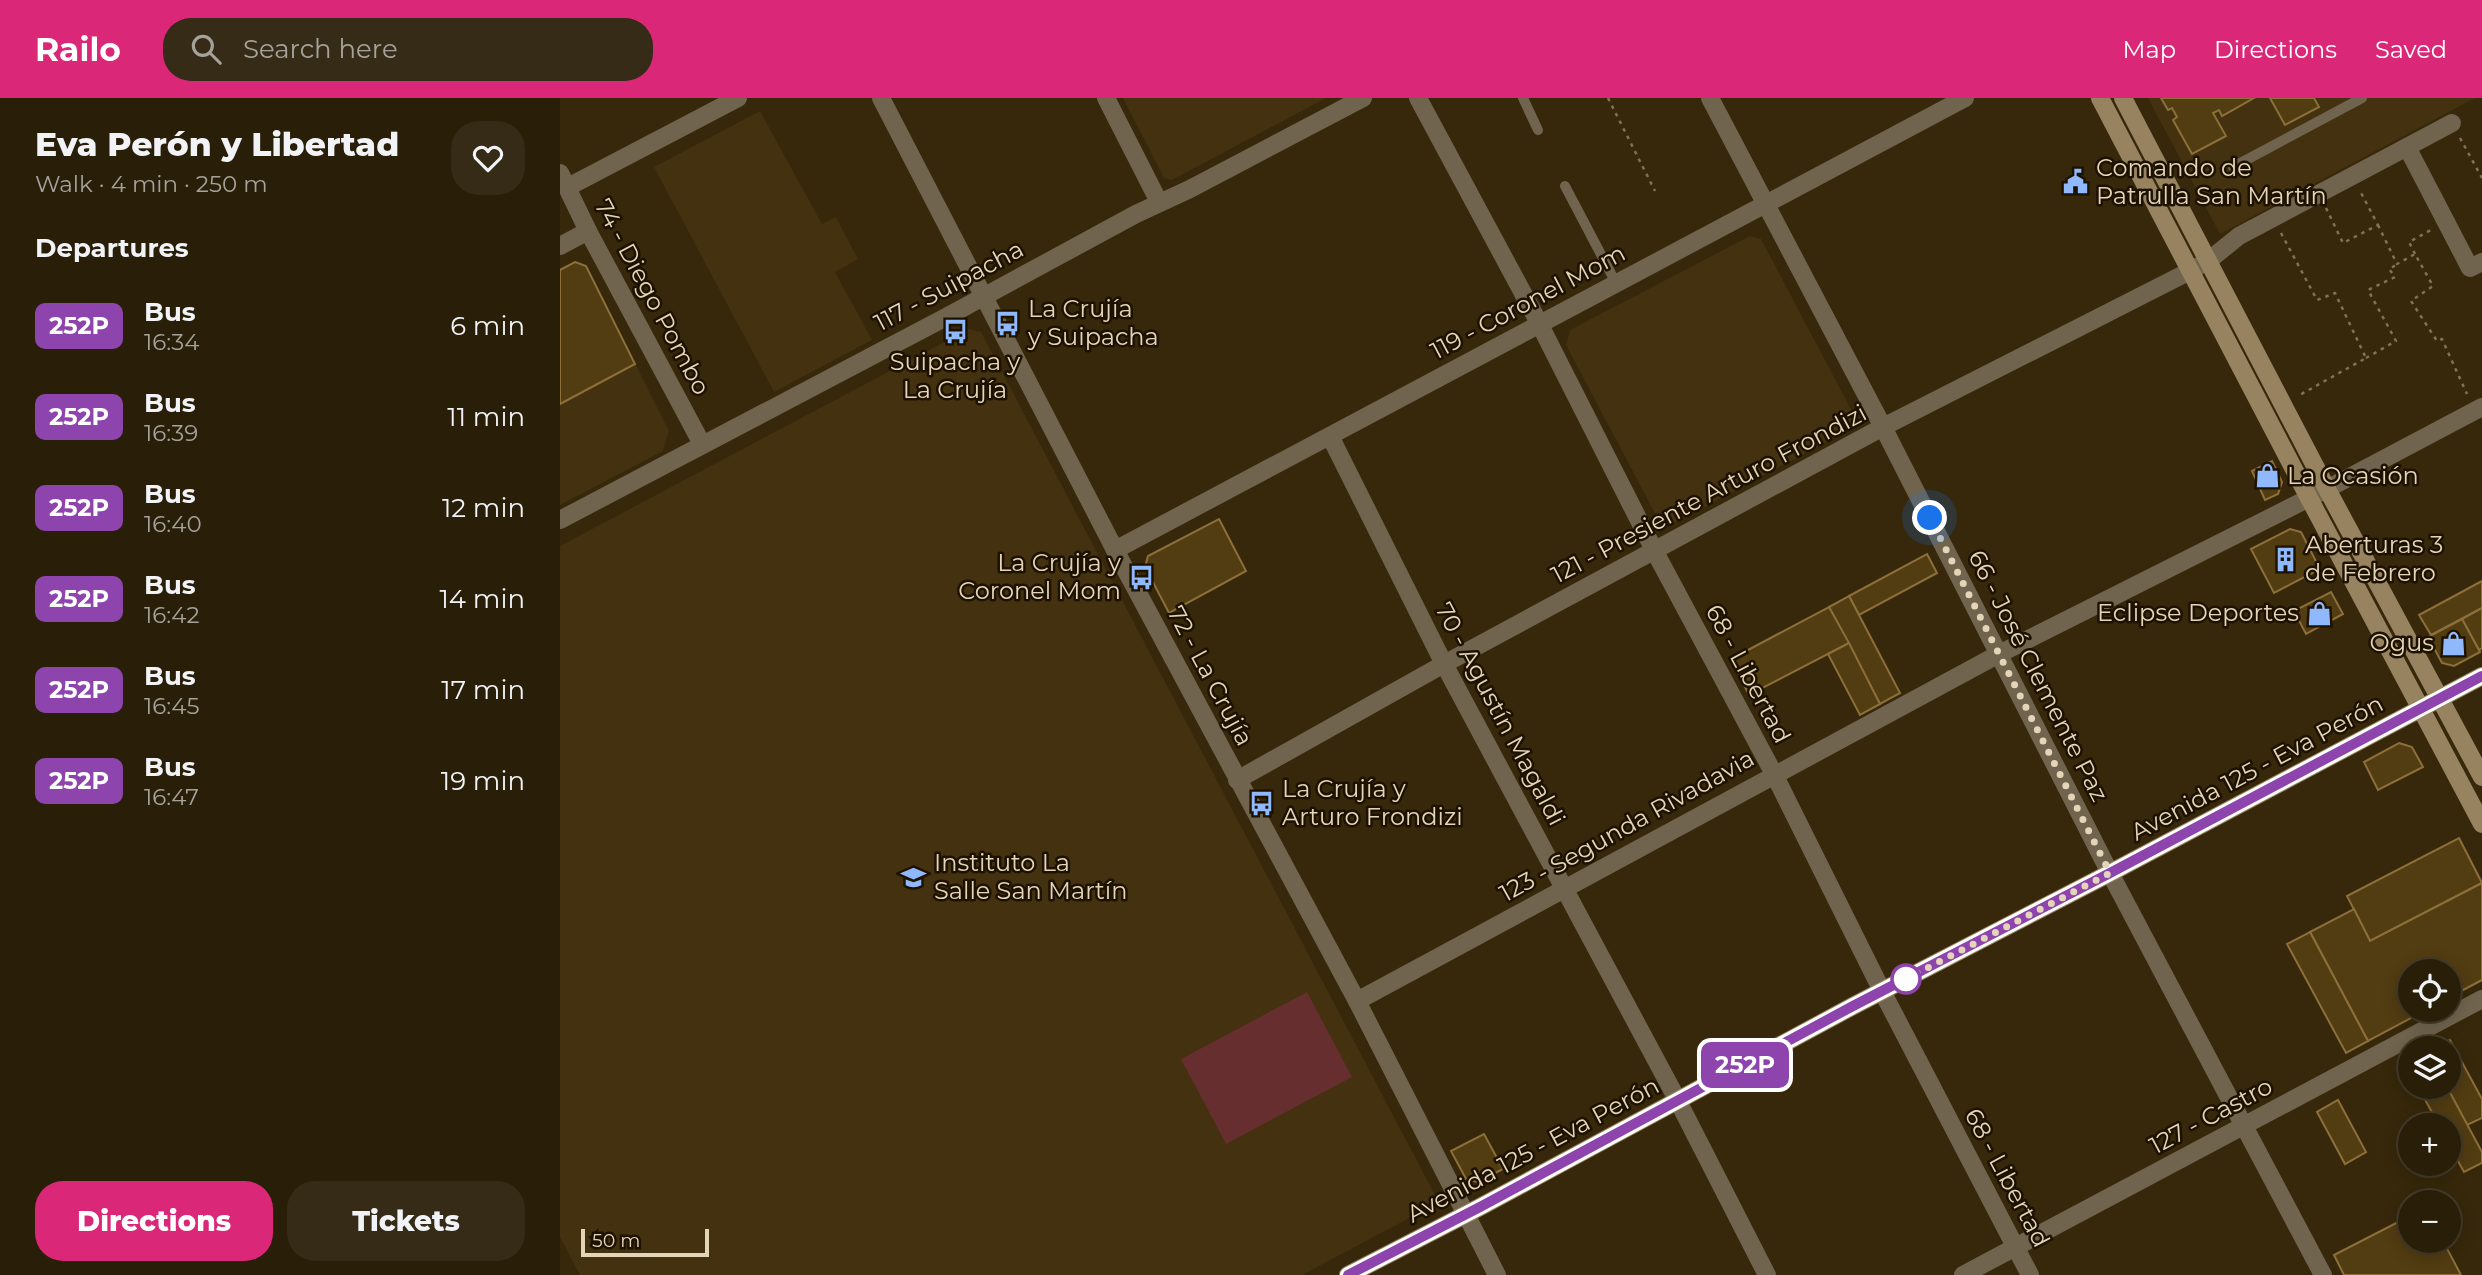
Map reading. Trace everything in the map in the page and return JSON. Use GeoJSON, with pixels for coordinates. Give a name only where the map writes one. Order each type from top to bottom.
{"type":"FeatureCollection","features":[{"type":"Feature","properties":{"kind":"main road"},"geometry":{"type":"LineString","coordinates":[[2100,98],[2308,498],[2482,824]]}},
{"type":"Feature","properties":{"kind":"main road"},"geometry":{"type":"LineString","coordinates":[[2123,98],[2327,489],[2482,777]]}},
{"type":"Feature","properties":{"kind":"main road","name":"Avenida 125 - Eva Perón"},"geometry":{"type":"LineString","coordinates":[[1348,1275],[2482,676]]}},
{"type":"Feature","properties":{"kind":"street"},"geometry":{"type":"LineString","coordinates":[[564,180],[738,98]]}},
{"type":"Feature","properties":{"kind":"street","name":"72 - La Crujía"},"geometry":{"type":"LineString","coordinates":[[881,98],[1115,550],[1356,1001],[1497,1275]]}},
{"type":"Feature","properties":{"kind":"street"},"geometry":{"type":"LineString","coordinates":[[1106,98],[1159,202]]}},
{"type":"Feature","properties":{"kind":"street","name":"117 - Suipacha"},"geometry":{"type":"LineString","coordinates":[[560,520],[1159,202],[1190,189],[1363,98]]}},
{"type":"Feature","properties":{"kind":"street","name":"68 - Libertad"},"geometry":{"type":"LineString","coordinates":[[1418,98],[1539,323],[1654,550],[1774,774],[1882,991],[2030,1275]]}},
{"type":"Feature","properties":{"kind":"street","name":"66 - José Clemente Paz"},"geometry":{"type":"LineString","coordinates":[[1710,98],[1883,427],[2110,873],[2323,1275]]}},
{"type":"Feature","properties":{"kind":"street","name":"119 - Coronel Mom"},"geometry":{"type":"LineString","coordinates":[[1115,550],[1965,98]]}},
{"type":"Feature","properties":{"kind":"street","name":"121 - Presiente Arturo Frondizi"},"geometry":{"type":"LineString","coordinates":[[1237,780],[1444,664],[1883,427],[2190,271],[2208,261],[2239,236],[2452,123]]}},
{"type":"Feature","properties":{"kind":"street"},"geometry":{"type":"LineString","coordinates":[[2407,147],[2470,268],[2482,262]]}},
{"type":"Feature","properties":{"kind":"street","name":"74 - Diego Pombo"},"geometry":{"type":"LineString","coordinates":[[564,180],[588,231],[702,444]]}},
{"type":"Feature","properties":{"kind":"street"},"geometry":{"type":"LineString","coordinates":[[560,246],[588,231]]}},
{"type":"Feature","properties":{"kind":"street","name":"123 - Segunda Rivadavia"},"geometry":{"type":"LineString","coordinates":[[1356,1001],[1999,654],[2327,489],[2479,409]]}},
{"type":"Feature","properties":{"kind":"street","name":"70 - Agustín Magaldi"},"geometry":{"type":"LineString","coordinates":[[1330,436],[1444,664],[1678,1101],[1767,1275]]}},
{"type":"Feature","properties":{"kind":"street","name":"127 - Castro"},"geometry":{"type":"LineString","coordinates":[[1963,1275],[2482,999]]}},
{"type":"Feature","properties":{"kind":"lane"},"geometry":{"type":"LineString","coordinates":[[1523,98],[1538,130]]}},
{"type":"Feature","properties":{"kind":"lane"},"geometry":{"type":"LineString","coordinates":[[2233,167],[2362,98]]}},
{"type":"Feature","properties":{"kind":"lane"},"geometry":{"type":"LineString","coordinates":[[1565,186],[1616,282]]}},
{"type":"Feature","properties":{"kind":"path"},"geometry":{"type":"LineString","coordinates":[[1608,98],[1655,191]]}},
{"type":"Feature","properties":{"kind":"path"},"geometry":{"type":"LineString","coordinates":[[2452,123],[2482,178]]}},
{"type":"Feature","properties":{"kind":"path"},"geometry":{"type":"LineString","coordinates":[[2352,176],[2397,264]]}},
{"type":"Feature","properties":{"kind":"path"},"geometry":{"type":"LineString","coordinates":[[2319,194],[2343,243],[2378,225]]}},
{"type":"Feature","properties":{"kind":"path"},"geometry":{"type":"LineString","coordinates":[[2273,218],[2317,300],[2335,293],[2365,358]]}},
{"type":"Feature","properties":{"kind":"path"},"geometry":{"type":"LineString","coordinates":[[2446,222],[2409,242],[2433,286],[2410,301],[2437,341],[2442,339],[2465,391],[2479,409]]}},
{"type":"Feature","properties":{"kind":"path"},"geometry":{"type":"LineString","coordinates":[[2298,396],[2396,341],[2368,290],[2395,277],[2389,269],[2415,254]]}},
{"type":"Feature","properties":{"kind":"shaded area"},"geometry":{"type":"Polygon","coordinates":[[[1123,98],[1326,98],[1172,180],[1164,178],[1123,98]]]}},
{"type":"Feature","properties":{"kind":"shaded area"},"geometry":{"type":"Polygon","coordinates":[[[2148,98],[2475,98],[2220,234],[2148,98]]]}},
{"type":"Feature","properties":{"kind":"shaded area"},"geometry":{"type":"Polygon","coordinates":[[[760,111],[822,224],[836,217],[858,259],[835,272],[872,340],[774,392],[654,167],[760,111]]]}},
{"type":"Feature","properties":{"kind":"shaded area"},"geometry":{"type":"Polygon","coordinates":[[[1750,236],[1761,239],[1855,417],[1852,428],[1671,525],[1659,521],[1566,345],[1570,330],[1750,236]]]}},
{"type":"Feature","properties":{"kind":"shaded area"},"geometry":{"type":"Polygon","coordinates":[[[575,262],[586,266],[669,431],[663,451],[560,505],[560,270],[575,262]]]}},
{"type":"Feature","properties":{"kind":"shaded area","name":"Instituto La Salle San Martín"},"geometry":{"type":"Polygon","coordinates":[[[969,329],[981,332],[1435,1195],[1432,1206],[1302,1275],[580,1275],[560,1237],[560,546],[969,329]]]}},
{"type":"Feature","properties":{"kind":"shaded area"},"geometry":{"type":"Polygon","coordinates":[[[1307,992],[1352,1077],[1226,1144],[1181,1059],[1307,992]]]}},
{"type":"Feature","properties":{"kind":"building"},"geometry":{"type":"Polygon","coordinates":[[[2161,98],[2254,98],[2222,116],[2219,110],[2213,113],[2226,136],[2192,154],[2173,120],[2177,117],[2172,108],[2168,110],[2161,98]]]}},
{"type":"Feature","properties":{"kind":"building"},"geometry":{"type":"Polygon","coordinates":[[[2270,98],[2314,98],[2319,107],[2285,125],[2270,98]]]}},
{"type":"Feature","properties":{"kind":"building"},"geometry":{"type":"Polygon","coordinates":[[[575,262],[586,266],[635,364],[560,404],[560,270],[575,262]]]}},
{"type":"Feature","properties":{"kind":"building","name":"La Ocasión"},"geometry":{"type":"Polygon","coordinates":[[[2272,461],[2282,482],[2278,494],[2265,500],[2252,471],[2272,461]]]}},
{"type":"Feature","properties":{"kind":"building"},"geometry":{"type":"Polygon","coordinates":[[[1219,519],[1246,571],[1169,613],[1145,567],[1148,556],[1219,519]]]}},
{"type":"Feature","properties":{"kind":"building","name":"Aberturas 3 de Febrero"},"geometry":{"type":"Polygon","coordinates":[[[2290,529],[2301,532],[2320,569],[2274,593],[2251,549],[2290,529]]]}},
{"type":"Feature","properties":{"kind":"building"},"geometry":{"type":"Polygon","coordinates":[[[1927,554],[1937,573],[1859,615],[1849,596],[1927,554]]]}},
{"type":"Feature","properties":{"kind":"building"},"geometry":{"type":"Polygon","coordinates":[[[2482,581],[2482,608],[2431,635],[2419,615],[2482,581]]]}},
{"type":"Feature","properties":{"kind":"building"},"geometry":{"type":"Polygon","coordinates":[[[2331,592],[2343,614],[2306,634],[2294,611],[2331,592]]]}},
{"type":"Feature","properties":{"kind":"building"},"geometry":{"type":"Polygon","coordinates":[[[1849,596],[1900,693],[1880,704],[1829,607],[1849,596]]]}},
{"type":"Feature","properties":{"kind":"building"},"geometry":{"type":"Polygon","coordinates":[[[1829,607],[1849,643],[1749,695],[1731,659],[1829,607]]]}},
{"type":"Feature","properties":{"kind":"building"},"geometry":{"type":"Polygon","coordinates":[[[2482,608],[2482,648],[2479,650],[2462,619],[2482,608]]]}},
{"type":"Feature","properties":{"kind":"building","name":"Ogus"},"geometry":{"type":"Polygon","coordinates":[[[2462,619],[2480,652],[2454,666],[2442,663],[2428,637],[2462,619]]]}},
{"type":"Feature","properties":{"kind":"building"},"geometry":{"type":"Polygon","coordinates":[[[1849,643],[1880,704],[1860,715],[1828,654],[1849,643]]]}},
{"type":"Feature","properties":{"kind":"building"},"geometry":{"type":"Polygon","coordinates":[[[2399,743],[2412,747],[2423,767],[2378,790],[2364,762],[2399,743]]]}},
{"type":"Feature","properties":{"kind":"building"},"geometry":{"type":"Polygon","coordinates":[[[2459,838],[2482,883],[2370,941],[2347,896],[2459,838]]]}},
{"type":"Feature","properties":{"kind":"building"},"geometry":{"type":"Polygon","coordinates":[[[2482,883],[2482,980],[2461,991],[2461,959],[2398,959],[2398,1022],[2404,1022],[2368,1041],[2310,932],[2354,909],[2370,941],[2482,883]]]}},
{"type":"Feature","properties":{"kind":"building"},"geometry":{"type":"Polygon","coordinates":[[[2310,932],[2368,1041],[2346,1053],[2287,944],[2310,932]]]}},
{"type":"Feature","properties":{"kind":"building"},"geometry":{"type":"Polygon","coordinates":[[[2461,1060],[2482,1099],[2482,1118],[2467,1125],[2453,1099],[2461,1099],[2461,1060]]]}},
{"type":"Feature","properties":{"kind":"building"},"geometry":{"type":"Polygon","coordinates":[[[2425,1099],[2453,1099],[2461,1113],[2432,1113],[2425,1099]]]}},
{"type":"Feature","properties":{"kind":"building"},"geometry":{"type":"Polygon","coordinates":[[[2338,1100],[2366,1152],[2345,1164],[2317,1112],[2338,1100]]]}},
{"type":"Feature","properties":{"kind":"building"},"geometry":{"type":"Polygon","coordinates":[[[2461,1113],[2482,1152],[2482,1163],[2464,1172],[2461,1167],[2461,1113]]]}},
{"type":"Feature","properties":{"kind":"building"},"geometry":{"type":"Polygon","coordinates":[[[1484,1134],[1503,1169],[1477,1182],[1466,1179],[1451,1151],[1484,1134]]]}},
{"type":"Feature","properties":{"kind":"building"},"geometry":{"type":"Polygon","coordinates":[[[2398,1222],[2398,1253],[2449,1253],[2461,1275],[2344,1275],[2334,1255],[2398,1222]]]}},
{"type":"Feature","properties":{"kind":"bus line","name":"252P"},"geometry":{"type":"LineString","coordinates":[[1348,1275],[2482,676]]}},
{"type":"Feature","properties":{"kind":"place","name":"Comando de Patrulla San Martín"},"geometry":{"type":"Point","coordinates":[2076,182]}},
{"type":"Feature","properties":{"kind":"place","name":"La Crujía y Suipacha"},"geometry":{"type":"Point","coordinates":[1008,323]}},
{"type":"Feature","properties":{"kind":"place","name":"Suipacha y La Crujía"},"geometry":{"type":"Point","coordinates":[955,331]}},
{"type":"Feature","properties":{"kind":"place","name":"La Ocasión"},"geometry":{"type":"Point","coordinates":[2267,476]}},
{"type":"Feature","properties":{"kind":"place","name":"Aberturas 3 de Febrero"},"geometry":{"type":"Point","coordinates":[2285,559]}},
{"type":"Feature","properties":{"kind":"place","name":"La Crujía y Coronel Mom"},"geometry":{"type":"Point","coordinates":[1141,577]}},
{"type":"Feature","properties":{"kind":"place","name":"Eclipse Deportes"},"geometry":{"type":"Point","coordinates":[2319,613]}},
{"type":"Feature","properties":{"kind":"place","name":"Ogus"},"geometry":{"type":"Point","coordinates":[2454,643]}},
{"type":"Feature","properties":{"kind":"place","name":"La Crujía y Arturo Frondizi"},"geometry":{"type":"Point","coordinates":[1262,803]}},
{"type":"Feature","properties":{"kind":"place","name":"Instituto La Salle San Martín"},"geometry":{"type":"Point","coordinates":[914,877]}},
{"type":"Feature","properties":{"kind":"route"},"geometry":{"type":"LineString","coordinates":[[1906,979],[2110,873],[1930,518]]}}]}
